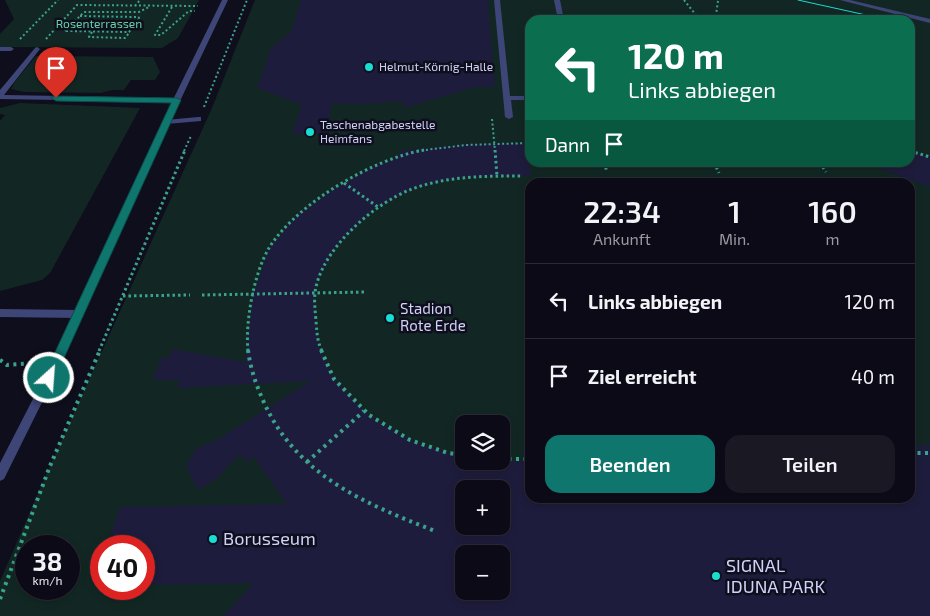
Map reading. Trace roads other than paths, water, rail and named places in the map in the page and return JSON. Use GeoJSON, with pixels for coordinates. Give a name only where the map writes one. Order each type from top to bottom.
{"type":"FeatureCollection","features":[{"type":"Feature","properties":{"kind":"street"},"geometry":{"type":"LineString","coordinates":[[0,475],[57,362],[166,122],[225,0]]}},
{"type":"Feature","properties":{"kind":"street"},"geometry":{"type":"LineString","coordinates":[[497,0],[509,117]]}},
{"type":"Feature","properties":{"kind":"street"},"geometry":{"type":"LineString","coordinates":[[557,0],[560,15]]}},
{"type":"Feature","properties":{"kind":"street"},"geometry":{"type":"LineString","coordinates":[[843,0],[905,15]]}},
{"type":"Feature","properties":{"kind":"street"},"geometry":{"type":"LineString","coordinates":[[915,17],[930,21]]}},
{"type":"Feature","properties":{"kind":"street"},"geometry":{"type":"LineString","coordinates":[[0,49],[11,49]]}},
{"type":"Feature","properties":{"kind":"street"},"geometry":{"type":"LineString","coordinates":[[0,96],[37,49]]}},
{"type":"Feature","properties":{"kind":"street"},"geometry":{"type":"LineString","coordinates":[[0,96],[177,100]]}},
{"type":"Feature","properties":{"kind":"street"},"geometry":{"type":"LineString","coordinates":[[507,98],[525,98]]}},
{"type":"Feature","properties":{"kind":"street"},"geometry":{"type":"LineString","coordinates":[[166,122],[198,119]]}},
{"type":"Feature","properties":{"kind":"street"},"geometry":{"type":"LineString","coordinates":[[0,313],[79,314]]}},
{"type":"Feature","properties":{"kind":"tram line"},"geometry":{"type":"LineString","coordinates":[[798,0],[866,15]]}},
{"type":"Feature","properties":{"kind":"place","name":"Helmut-Körnig-Halle"},"geometry":{"type":"Point","coordinates":[369,67]}},
{"type":"Feature","properties":{"kind":"place","name":"Taschenabgabestelle Heimfans"},"geometry":{"type":"Point","coordinates":[310,132]}},
{"type":"Feature","properties":{"kind":"place","name":"Stadion Rote Erde"},"geometry":{"type":"Point","coordinates":[390,318]}},
{"type":"Feature","properties":{"kind":"place","name":"Borusseum"},"geometry":{"type":"Point","coordinates":[213,539]}},
{"type":"Feature","properties":{"kind":"place","name":"SIGNAL IDUNA PARK"},"geometry":{"type":"Point","coordinates":[716,576]}},
{"type":"Feature","properties":{"kind":"park label","name":"Rosenterrassen"},"geometry":{"type":"Point","coordinates":[99,24]}}]}
